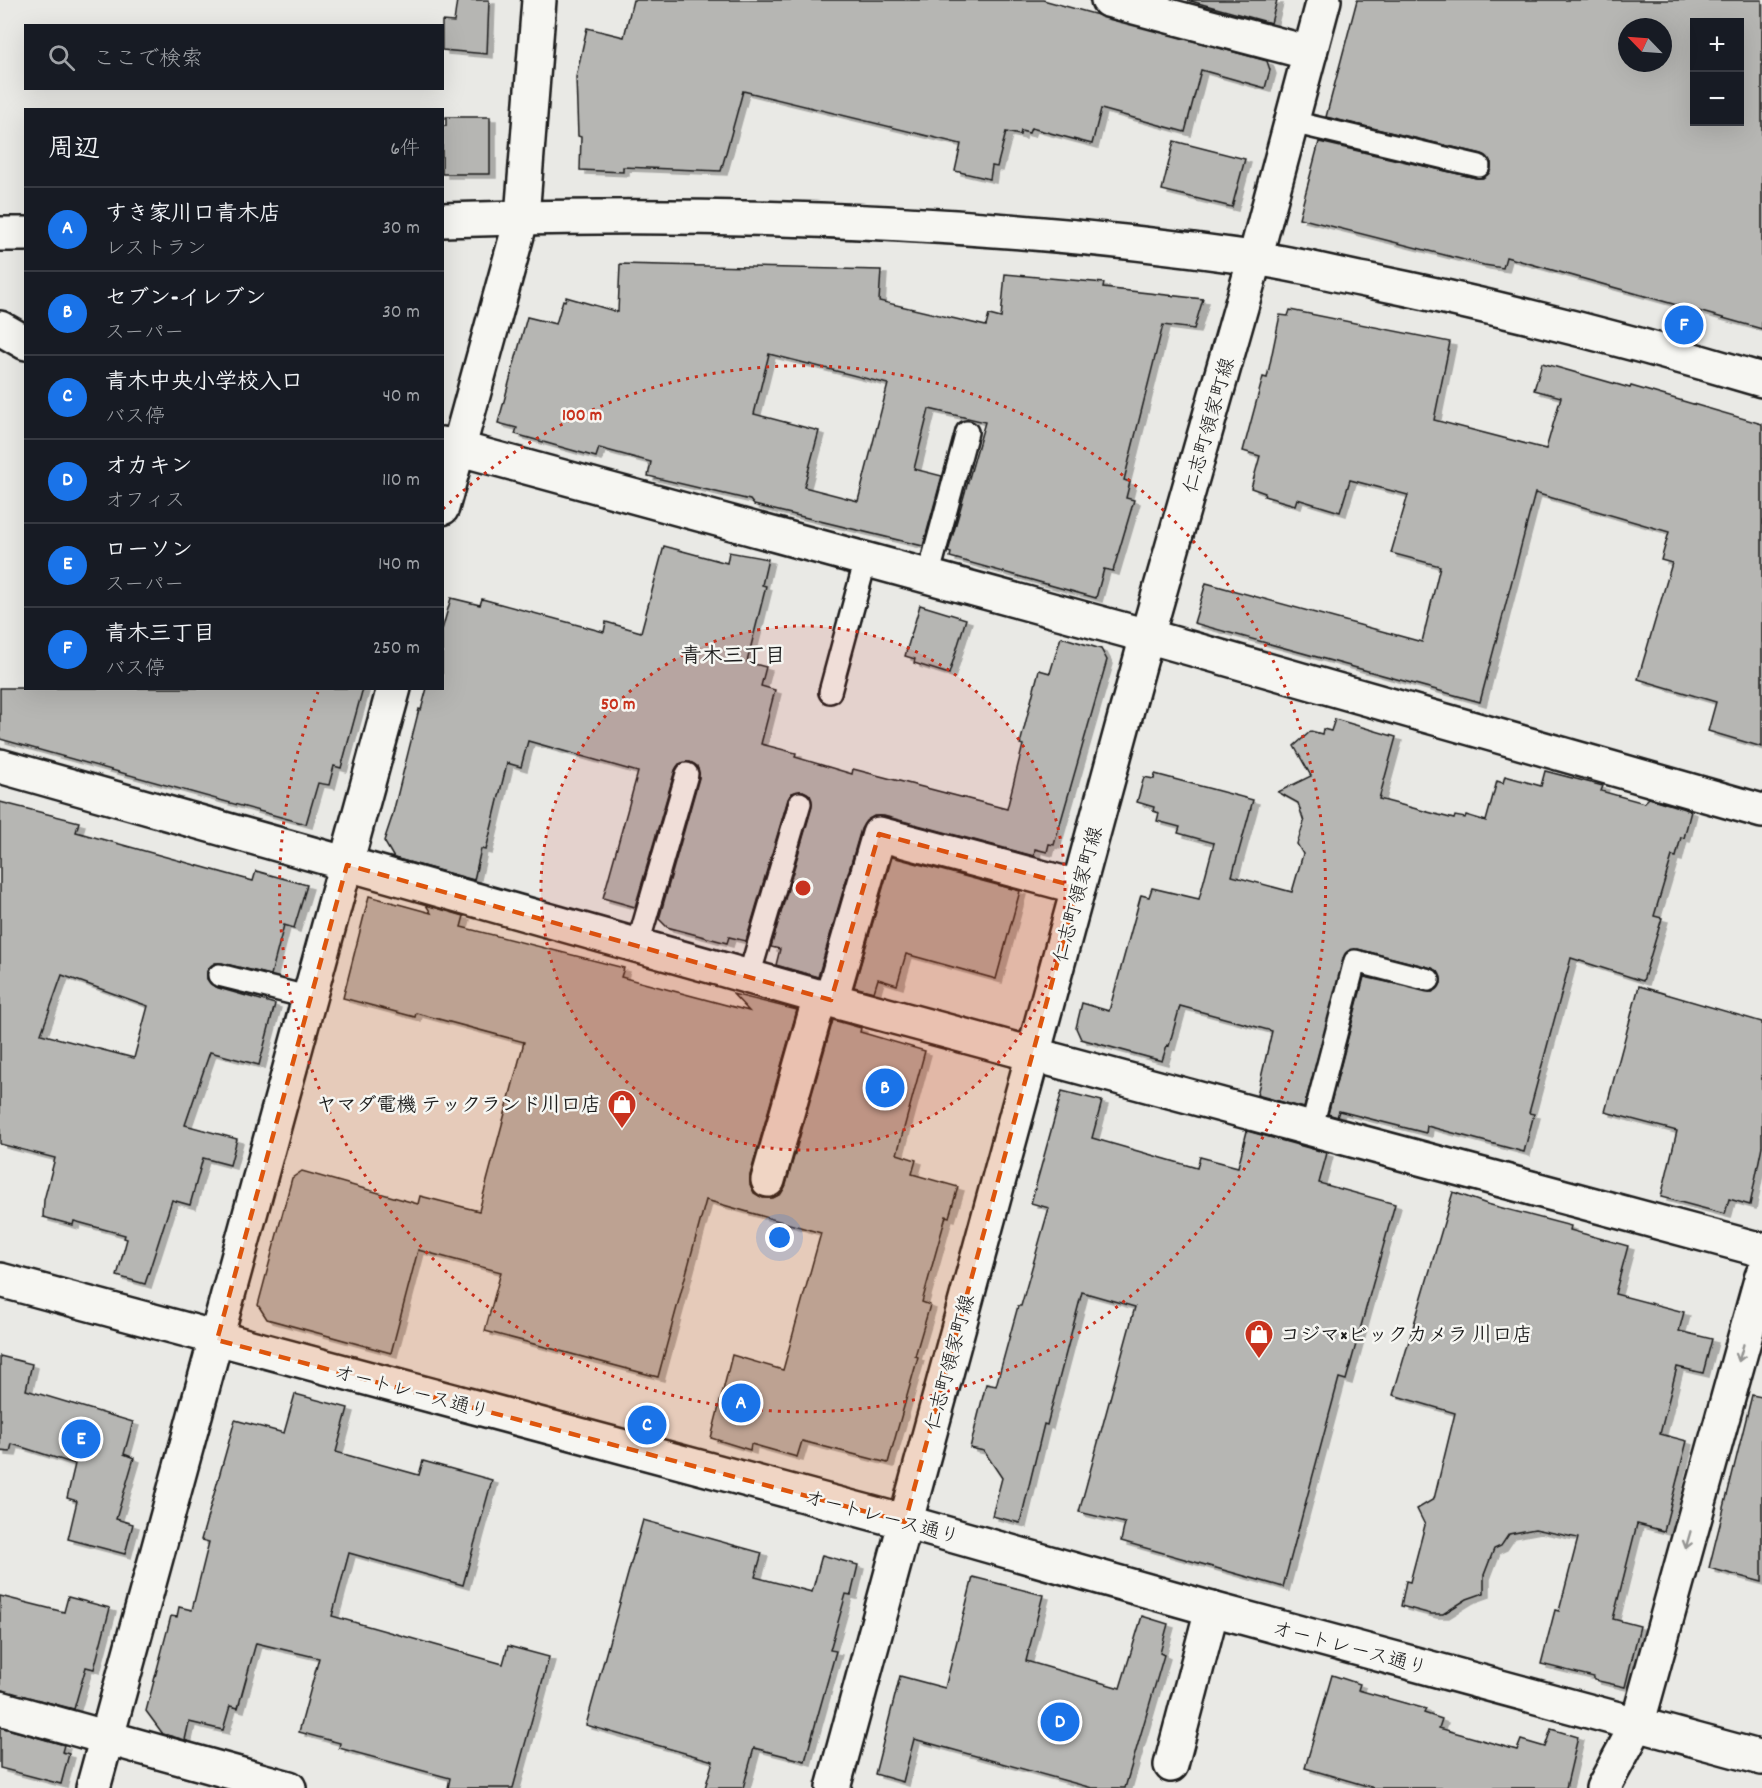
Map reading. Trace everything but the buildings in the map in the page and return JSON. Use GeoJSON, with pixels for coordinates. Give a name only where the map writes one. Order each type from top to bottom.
{"type":"FeatureCollection","features":[{"type":"Feature","properties":{"kind":"street"},"geometry":{"type":"LineString","coordinates":[[444,494],[451,446],[522,217],[539,0]]}},
{"type":"Feature","properties":{"kind":"street"},"geometry":{"type":"LineString","coordinates":[[1108,0],[1310,53]]}},
{"type":"Feature","properties":{"kind":"street","name":"仁志町領家町線"},"geometry":{"type":"LineString","coordinates":[[833,1788],[1147,636],[1256,258],[1324,0]]}},
{"type":"Feature","properties":{"kind":"street"},"geometry":{"type":"LineString","coordinates":[[444,220],[522,217],[751,219],[938,227],[1055,236],[1256,258],[1546,320],[1762,380]]}},
{"type":"Feature","properties":{"kind":"street"},"geometry":{"type":"LineString","coordinates":[[0,234],[24,234]]}},
{"type":"Feature","properties":{"kind":"street"},"geometry":{"type":"LineString","coordinates":[[0,328],[24,342]]}},
{"type":"Feature","properties":{"kind":"street"},"geometry":{"type":"LineString","coordinates":[[451,446],[1147,636],[1762,811]]}},
{"type":"Feature","properties":{"kind":"street"},"geometry":{"type":"LineString","coordinates":[[93,1788],[311,998],[392,690]]}},
{"type":"Feature","properties":{"kind":"street"},"geometry":{"type":"LineString","coordinates":[[0,766],[347,866],[638,944],[826,998],[1762,1250]]}},
{"type":"Feature","properties":{"kind":"street"},"geometry":{"type":"LineString","coordinates":[[768,1180],[879,834],[1078,887]]}},
{"type":"Feature","properties":{"kind":"street"},"geometry":{"type":"LineString","coordinates":[[1603,1788],[1637,1725],[1762,1276]]}},
{"type":"Feature","properties":{"kind":"street","name":"オートレース通り"},"geometry":{"type":"LineString","coordinates":[[0,1280],[217,1340],[905,1521],[1212,1609],[1762,1758]]}},
{"type":"Feature","properties":{"kind":"street"},"geometry":{"type":"LineString","coordinates":[[1171,1765],[1212,1609]]}},
{"type":"Feature","properties":{"kind":"street"},"geometry":{"type":"LineString","coordinates":[[0,1708],[290,1788]]}},
{"type":"Feature","properties":{"kind":"lane"},"geometry":{"type":"LineString","coordinates":[[1292,122],[1479,166]]}},
{"type":"Feature","properties":{"kind":"lane"},"geometry":{"type":"LineString","coordinates":[[928,577],[968,432]]}},
{"type":"Feature","properties":{"kind":"lane"},"geometry":{"type":"LineString","coordinates":[[830,692],[866,559]]}},
{"type":"Feature","properties":{"kind":"lane"},"geometry":{"type":"LineString","coordinates":[[638,944],[687,774]]}},
{"type":"Feature","properties":{"kind":"lane"},"geometry":{"type":"LineString","coordinates":[[750,976],[800,803]]}},
{"type":"Feature","properties":{"kind":"lane"},"geometry":{"type":"LineString","coordinates":[[1311,1130],[1355,961],[1430,980]]}},
{"type":"Feature","properties":{"kind":"lane"},"geometry":{"type":"LineString","coordinates":[[219,975],[311,998]]}},
{"type":"Feature","properties":{"kind":"highlighted area"},"geometry":{"type":"Polygon","coordinates":[[[879,834],[1078,887],[905,1522],[217,1340],[347,865],[831,1000],[879,834]]]}},
{"type":"Feature","properties":{"kind":"place","name":"青木三丁目"},"geometry":{"type":"Point","coordinates":[1684,325]}},
{"type":"Feature","properties":{"kind":"place","name":"セブン-イレブン"},"geometry":{"type":"Point","coordinates":[885,1088]}},
{"type":"Feature","properties":{"kind":"place","name":"ヤマダ電機 テックランド川口店"},"geometry":{"type":"Point","coordinates":[622,1130]}},
{"type":"Feature","properties":{"kind":"place","name":"コジマ×ビックカメラ 川口店"},"geometry":{"type":"Point","coordinates":[1259,1360]}},
{"type":"Feature","properties":{"kind":"place","name":"すき家川口青木店"},"geometry":{"type":"Point","coordinates":[741,1403]}},
{"type":"Feature","properties":{"kind":"place","name":"青木中央小学校入口"},"geometry":{"type":"Point","coordinates":[647,1425]}},
{"type":"Feature","properties":{"kind":"place","name":"ローソン"},"geometry":{"type":"Point","coordinates":[81,1439]}},
{"type":"Feature","properties":{"kind":"place","name":"オカキン"},"geometry":{"type":"Point","coordinates":[1060,1722]}},
{"type":"Feature","properties":{"kind":"district","name":"青木三丁目"},"geometry":{"type":"Point","coordinates":[733,655]}}]}
